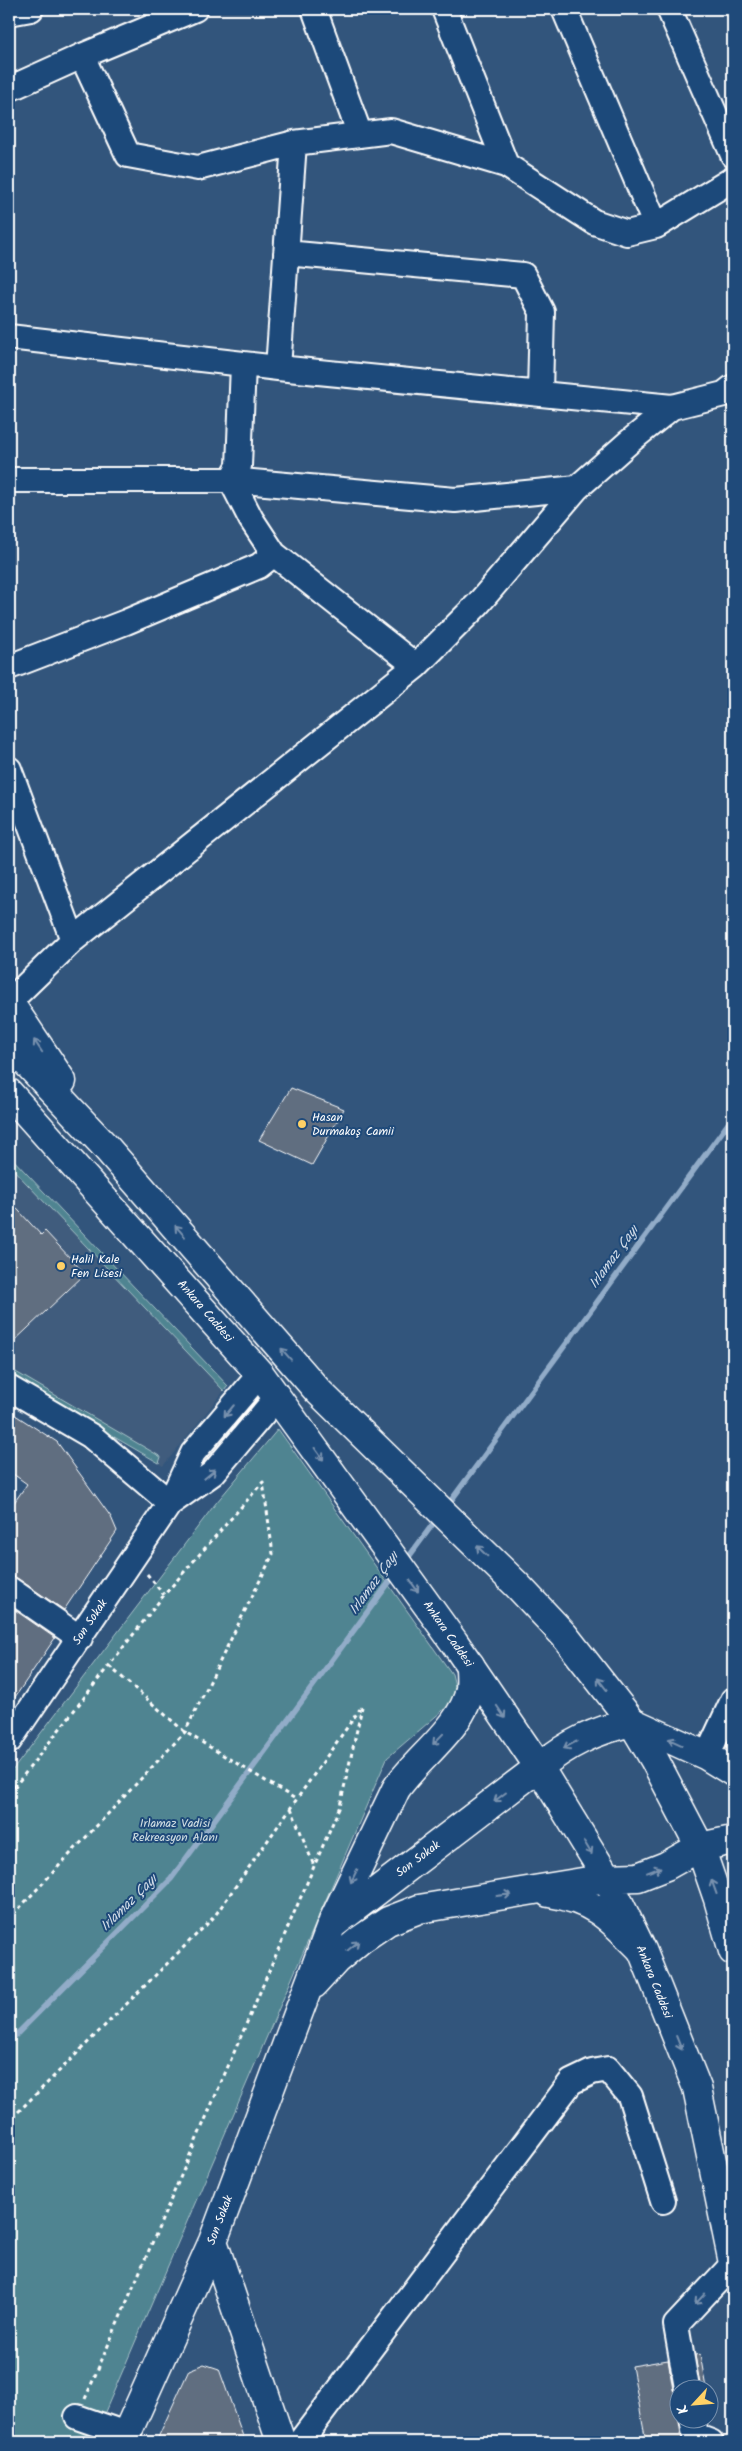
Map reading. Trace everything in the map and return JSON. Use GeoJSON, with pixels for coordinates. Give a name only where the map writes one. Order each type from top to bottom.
{"type":"FeatureCollection","features":[{"type":"Feature","properties":{"kind":"main road"},"geometry":{"type":"LineString","coordinates":[[9,1002],[104,1145]]}},
{"type":"Feature","properties":{"kind":"main road"},"geometry":{"type":"LineString","coordinates":[[9,1044],[104,1145],[318,1391],[517,1585],[564,1635],[632,1722],[654,1759],[700,1847],[733,1951]]}},
{"type":"Feature","properties":{"kind":"main road","name":"Ankara Caddesi"},"geometry":{"type":"LineString","coordinates":[[9,1093],[260,1374],[454,1642],[539,1767],[607,1878],[642,1950],[697,2088],[733,2264]]}},
{"type":"Feature","properties":{"kind":"main road"},"geometry":{"type":"LineString","coordinates":[[9,1112],[135,1232]]}},
{"type":"Feature","properties":{"kind":"main road"},"geometry":{"type":"LineString","coordinates":[[331,1926],[396,1788],[409,1770],[452,1724],[463,1709],[470,1689],[470,1665]]}},
{"type":"Feature","properties":{"kind":"main road"},"geometry":{"type":"LineString","coordinates":[[632,1722],[707,1756],[733,1772]]}},
{"type":"Feature","properties":{"kind":"main road","name":"Son Sokak"},"geometry":{"type":"LineString","coordinates":[[125,2438],[213,2241],[331,1926],[559,1751],[601,1729],[632,1722]]}},
{"type":"Feature","properties":{"kind":"main road","name":"Son Sokak"},"geometry":{"type":"LineString","coordinates":[[306,1992],[336,1960],[388,1921],[419,1909],[607,1878],[638,1877],[666,1866],[700,1847],[733,1840]]}},
{"type":"Feature","properties":{"kind":"main road","name":"Son Sokak"},"geometry":{"type":"LineString","coordinates":[[537,1891],[563,1895],[587,1903],[612,1920],[642,1950]]}},
{"type":"Feature","properties":{"kind":"main road"},"geometry":{"type":"LineString","coordinates":[[213,2241],[281,2442]]}},
{"type":"Feature","properties":{"kind":"street"},"geometry":{"type":"LineString","coordinates":[[9,13],[31,9]]}},
{"type":"Feature","properties":{"kind":"street"},"geometry":{"type":"LineString","coordinates":[[9,89],[195,9]]}},
{"type":"Feature","properties":{"kind":"street"},"geometry":{"type":"LineString","coordinates":[[314,9],[360,135]]}},
{"type":"Feature","properties":{"kind":"street"},"geometry":{"type":"LineString","coordinates":[[444,9],[506,165]]}},
{"type":"Feature","properties":{"kind":"street"},"geometry":{"type":"LineString","coordinates":[[564,9],[656,226]]}},
{"type":"Feature","properties":{"kind":"street"},"geometry":{"type":"LineString","coordinates":[[669,9],[733,156]]}},
{"type":"Feature","properties":{"kind":"street"},"geometry":{"type":"LineString","coordinates":[[82,56],[128,155],[198,168],[294,143],[391,131],[506,165],[594,222],[627,233],[656,226],[733,179]]}},
{"type":"Feature","properties":{"kind":"street"},"geometry":{"type":"LineString","coordinates":[[278,368],[294,143]]}},
{"type":"Feature","properties":{"kind":"street"},"geometry":{"type":"LineString","coordinates":[[286,253],[523,275],[542,312],[540,393]]}},
{"type":"Feature","properties":{"kind":"street"},"geometry":{"type":"LineString","coordinates":[[9,337],[278,368],[672,407],[724,394],[733,386]]}},
{"type":"Feature","properties":{"kind":"street"},"geometry":{"type":"LineString","coordinates":[[231,480],[239,466],[243,364]]}},
{"type":"Feature","properties":{"kind":"street"},"geometry":{"type":"LineString","coordinates":[[9,1002],[73,940],[416,666],[478,604],[577,488],[672,407]]}},
{"type":"Feature","properties":{"kind":"street"},"geometry":{"type":"LineString","coordinates":[[9,480],[231,480],[455,500],[577,488]]}},
{"type":"Feature","properties":{"kind":"street"},"geometry":{"type":"LineString","coordinates":[[231,480],[251,519],[274,554],[416,666]]}},
{"type":"Feature","properties":{"kind":"street"},"geometry":{"type":"LineString","coordinates":[[9,667],[126,622],[259,566],[274,554]]}},
{"type":"Feature","properties":{"kind":"street"},"geometry":{"type":"LineString","coordinates":[[9,769],[73,940]]}},
{"type":"Feature","properties":{"kind":"street"},"geometry":{"type":"LineString","coordinates":[[170,1503],[193,1453],[260,1374]]}},
{"type":"Feature","properties":{"kind":"street"},"geometry":{"type":"LineString","coordinates":[[9,1388],[91,1436],[170,1503]]}},
{"type":"Feature","properties":{"kind":"street"},"geometry":{"type":"LineString","coordinates":[[170,1503],[213,1473],[284,1406]]}},
{"type":"Feature","properties":{"kind":"street","name":"Son Sokak"},"geometry":{"type":"LineString","coordinates":[[9,1741],[170,1503]]}},
{"type":"Feature","properties":{"kind":"street"},"geometry":{"type":"LineString","coordinates":[[9,1589],[80,1638]]}},
{"type":"Feature","properties":{"kind":"street"},"geometry":{"type":"LineString","coordinates":[[707,1756],[733,1705]]}},
{"type":"Feature","properties":{"kind":"street"},"geometry":{"type":"LineString","coordinates":[[300,2442],[571,2082],[592,2072],[608,2069],[630,2096],[663,2201]]}},
{"type":"Feature","properties":{"kind":"street"},"geometry":{"type":"LineString","coordinates":[[685,2378],[676,2324],[733,2264]]}},
{"type":"Feature","properties":{"kind":"street"},"geometry":{"type":"LineString","coordinates":[[77,2417],[125,2438]]}},
{"type":"Feature","properties":{"kind":"street"},"geometry":{"type":"LineString","coordinates":[[694,2428],[695,2436],[710,2442]]}},
{"type":"Feature","properties":{"kind":"path"},"geometry":{"type":"LineString","coordinates":[[9,1794],[164,1595],[264,1482],[273,1554],[185,1732],[9,1919]]}},
{"type":"Feature","properties":{"kind":"path"},"geometry":{"type":"LineString","coordinates":[[134,1558],[164,1595]]}},
{"type":"Feature","properties":{"kind":"path"},"geometry":{"type":"LineString","coordinates":[[109,1666],[185,1732],[297,1800]]}},
{"type":"Feature","properties":{"kind":"path"},"geometry":{"type":"LineString","coordinates":[[9,2121],[214,1917],[362,1707],[340,1806],[77,2417]]}},
{"type":"Feature","properties":{"kind":"path"},"geometry":{"type":"LineString","coordinates":[[291,1808],[314,1867]]}},
{"type":"Feature","properties":{"kind":"path"},"geometry":{"type":"LineString","coordinates":[[9,2150],[14,2116]]}},
{"type":"Feature","properties":{"kind":"shaded area","name":"Halil Kale Fen Lisesi"},"geometry":{"type":"Polygon","coordinates":[[[9,1155],[228,1386],[163,1466],[9,1376],[9,1155]]]}},
{"type":"Feature","properties":{"kind":"green space"},"geometry":{"type":"Polygon","coordinates":[[[9,1155],[228,1386],[224,1391],[9,1165],[9,1155]]]}},
{"type":"Feature","properties":{"kind":"green space"},"geometry":{"type":"Polygon","coordinates":[[[9,1368],[161,1457],[159,1463],[9,1376],[9,1368]]]}},
{"type":"Feature","properties":{"kind":"green space","name":"Irlamaz Vadisi Rekreasyon Alanı"},"geometry":{"type":"Polygon","coordinates":[[[278,1429],[452,1674],[456,1690],[449,1705],[387,1758],[92,2442],[9,2442],[9,1775],[216,1503],[278,1429]]]}},
{"type":"Feature","properties":{"kind":"building","name":"Hasan Durmakoş Camii"},"geometry":{"type":"Polygon","coordinates":[[[291,1088],[344,1109],[312,1165],[259,1140],[291,1088]]]}},
{"type":"Feature","properties":{"kind":"building"},"geometry":{"type":"Polygon","coordinates":[[[9,1200],[41,1235],[45,1231],[85,1274],[9,1346],[9,1200]]]}},
{"type":"Feature","properties":{"kind":"building"},"geometry":{"type":"Polygon","coordinates":[[[9,1411],[57,1442],[111,1517],[117,1531],[64,1610],[17,1578],[9,1575],[9,1510],[27,1484],[9,1471],[9,1411]]]}},
{"type":"Feature","properties":{"kind":"building"},"geometry":{"type":"Polygon","coordinates":[[[9,1606],[55,1638],[9,1706],[9,1606]]]}},
{"type":"Feature","properties":{"kind":"building"},"geometry":{"type":"Polygon","coordinates":[[[700,2354],[704,2378],[698,2378],[695,2355],[700,2354]]]}},
{"type":"Feature","properties":{"kind":"building"},"geometry":{"type":"Polygon","coordinates":[[[668,2360],[671,2378],[670,2428],[681,2428],[683,2442],[646,2442],[632,2366],[668,2360]]]}},
{"type":"Feature","properties":{"kind":"building"},"geometry":{"type":"Polygon","coordinates":[[[204,2364],[219,2369],[245,2442],[156,2442],[189,2370],[204,2364]]]}},
{"type":"Feature","properties":{"kind":"waterway","name":"Irlamaz Çayı"},"geometry":{"type":"LineString","coordinates":[[447,1506],[733,1117]]}},
{"type":"Feature","properties":{"kind":"waterway","name":"Irlamaz Çayı"},"geometry":{"type":"LineString","coordinates":[[405,1562],[438,1517]]}},
{"type":"Feature","properties":{"kind":"waterway","name":"Irlamaz Çayı"},"geometry":{"type":"LineString","coordinates":[[9,2042],[171,1879],[396,1573]]}},
{"type":"Feature","properties":{"kind":"place","name":"Hasan Durmakoş Camii"},"geometry":{"type":"Point","coordinates":[302,1124]}},
{"type":"Feature","properties":{"kind":"place","name":"Halil Kale Fen Lisesi"},"geometry":{"type":"Point","coordinates":[61,1266]}}]}
